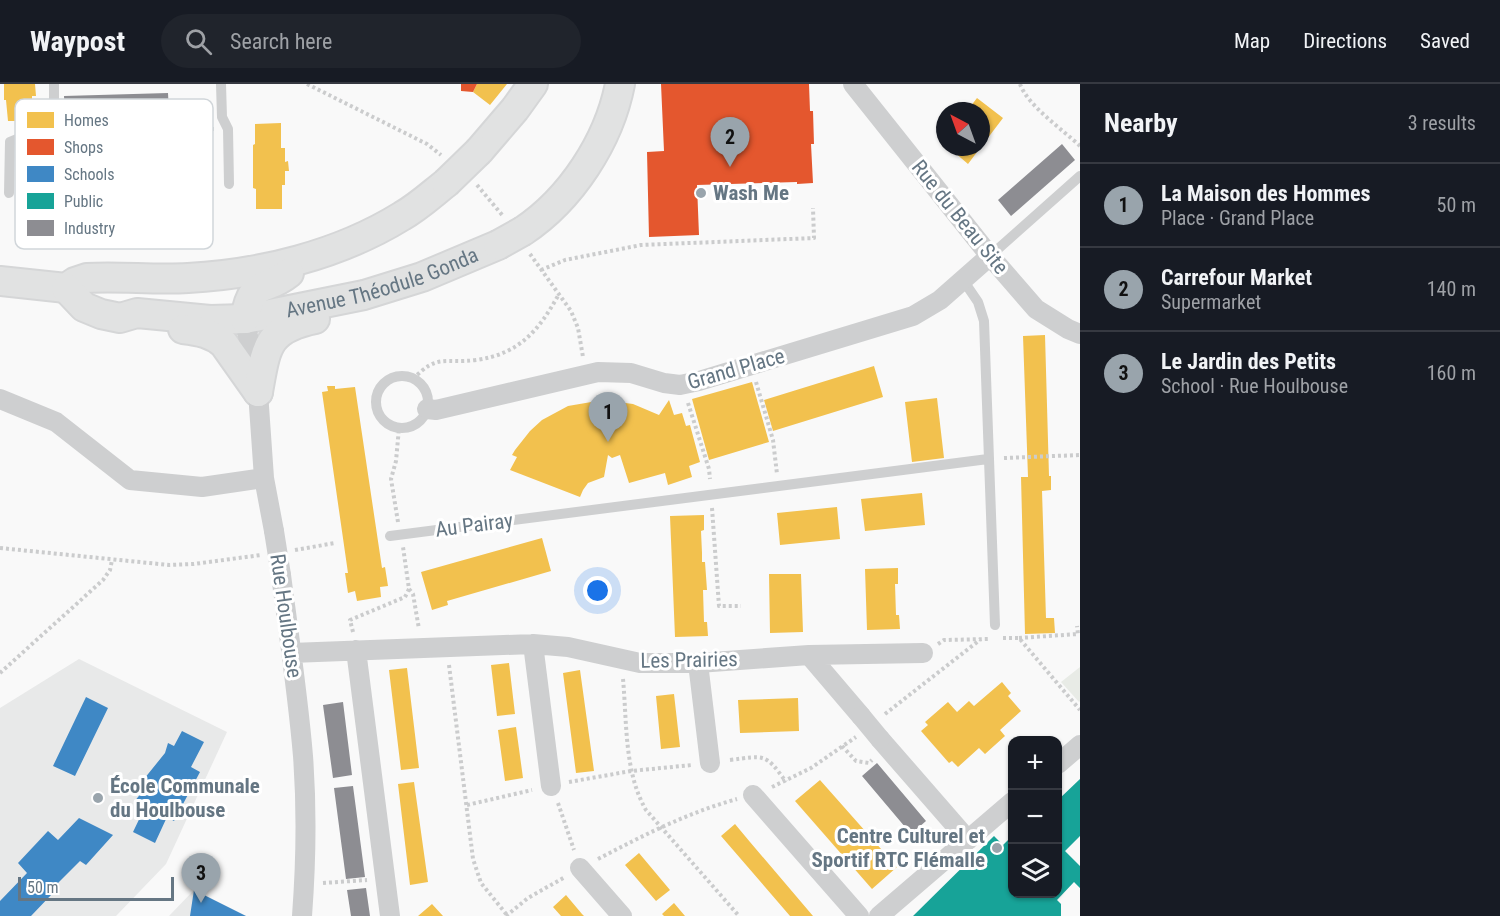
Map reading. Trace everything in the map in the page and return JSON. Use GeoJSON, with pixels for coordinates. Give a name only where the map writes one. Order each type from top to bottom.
{"type":"FeatureCollection","features":[{"type":"Feature","properties":{"kind":"main road"},"geometry":{"type":"LineString","coordinates":[[0,281],[66,288],[87,278],[141,279],[209,276],[242,272],[300,259],[342,246],[403,216],[454,173],[479,151],[533,84]]}},
{"type":"Feature","properties":{"kind":"main road","name":"Avenue Théodule Gonda"},"geometry":{"type":"LineString","coordinates":[[66,288],[84,307],[120,318],[137,313],[201,320],[245,318],[326,304],[403,283],[451,266],[498,245],[530,239],[589,161],[609,121],[620,84]]}},
{"type":"Feature","properties":{"kind":"main road"},"geometry":{"type":"LineString","coordinates":[[245,318],[248,301],[253,291],[277,282],[289,274],[300,259]]}},
{"type":"Feature","properties":{"kind":"main road"},"geometry":{"type":"LineString","coordinates":[[209,276],[245,318]]}},
{"type":"Feature","properties":{"kind":"main road"},"geometry":{"type":"LineString","coordinates":[[258,392],[266,351],[281,331],[290,325],[383,302],[398,291],[403,283]]}},
{"type":"Feature","properties":{"kind":"main road"},"geometry":{"type":"LineString","coordinates":[[120,318],[135,324],[194,330],[217,338],[224,344],[258,392]]}},
{"type":"Feature","properties":{"kind":"street","name":"Rue du Beau Site"},"geometry":{"type":"LineString","coordinates":[[853,84],[990,256],[1036,309],[1080,334]]}},
{"type":"Feature","properties":{"kind":"street","name":"Grand Place"},"geometry":{"type":"LineString","coordinates":[[427,410],[436,410],[585,374],[612,371],[640,375],[664,383],[683,384],[913,316],[940,300],[990,256]]}},
{"type":"Feature","properties":{"kind":"street","name":"Rue Houlbouse"},"geometry":{"type":"LineString","coordinates":[[245,318],[258,392],[264,478],[281,575],[303,758],[306,853],[302,916]]}},
{"type":"Feature","properties":{"kind":"street"},"geometry":{"type":"LineString","coordinates":[[0,399],[56,422],[130,480],[202,487],[264,478]]}},
{"type":"Feature","properties":{"kind":"street"},"geometry":{"type":"LineString","coordinates":[[533,644],[552,786]]}},
{"type":"Feature","properties":{"kind":"street","name":"Les Prairies"},"geometry":{"type":"LineString","coordinates":[[291,652],[533,644],[568,647],[640,663],[698,663],[809,655],[923,653]]}},
{"type":"Feature","properties":{"kind":"street"},"geometry":{"type":"LineString","coordinates":[[356,650],[390,916]]}},
{"type":"Feature","properties":{"kind":"street"},"geometry":{"type":"LineString","coordinates":[[809,655],[968,840]]}},
{"type":"Feature","properties":{"kind":"street"},"geometry":{"type":"LineString","coordinates":[[698,663],[710,763]]}},
{"type":"Feature","properties":{"kind":"street"},"geometry":{"type":"LineString","coordinates":[[1062,760],[1080,744]]}},
{"type":"Feature","properties":{"kind":"street"},"geometry":{"type":"LineString","coordinates":[[753,795],[859,916]]}},
{"type":"Feature","properties":{"kind":"street"},"geometry":{"type":"LineString","coordinates":[[879,916],[1008,805]]}},
{"type":"Feature","properties":{"kind":"street"},"geometry":{"type":"LineString","coordinates":[[580,868],[622,916]]}},
{"type":"Feature","properties":{"kind":"lane"},"geometry":{"type":"LineString","coordinates":[[221,84],[222,117],[228,129],[229,184]]}},
{"type":"Feature","properties":{"kind":"lane"},"geometry":{"type":"LineString","coordinates":[[9,194],[9,142],[15,140]]}},
{"type":"Feature","properties":{"kind":"lane"},"geometry":{"type":"LineString","coordinates":[[990,256],[1080,176]]}},
{"type":"Feature","properties":{"kind":"lane"},"geometry":{"type":"LineString","coordinates":[[963,280],[978,302],[984,321],[995,625]]}},
{"type":"Feature","properties":{"kind":"lane"},"geometry":{"type":"LineString","coordinates":[[405,376],[424,388],[427,395],[427,410],[419,422],[413,426],[399,428],[383,420],[378,413],[377,395],[387,381],[405,376]]}},
{"type":"Feature","properties":{"kind":"lane"},"geometry":{"type":"LineString","coordinates":[[712,495],[988,459]]}},
{"type":"Feature","properties":{"kind":"lane","name":"Au Pairay"},"geometry":{"type":"LineString","coordinates":[[395,535],[712,495]]}},
{"type":"Feature","properties":{"kind":"path"},"geometry":{"type":"LineString","coordinates":[[307,84],[427,144],[454,173],[504,218]]}},
{"type":"Feature","properties":{"kind":"path"},"geometry":{"type":"LineString","coordinates":[[1020,84],[1024,95],[1032,104],[1080,146]]}},
{"type":"Feature","properties":{"kind":"path"},"geometry":{"type":"LineString","coordinates":[[213,129],[228,129]]}},
{"type":"Feature","properties":{"kind":"path"},"geometry":{"type":"LineString","coordinates":[[541,270],[564,260],[640,245],[814,238],[813,208]]}},
{"type":"Feature","properties":{"kind":"path"},"geometry":{"type":"LineString","coordinates":[[530,239],[541,270],[571,311],[578,328],[585,374]]}},
{"type":"Feature","properties":{"kind":"path"},"geometry":{"type":"LineString","coordinates":[[413,379],[425,366],[436,361],[476,360],[498,355],[514,348],[536,330],[559,294]]}},
{"type":"Feature","properties":{"kind":"path"},"geometry":{"type":"LineString","coordinates":[[752,365],[773,440],[778,486]]}},
{"type":"Feature","properties":{"kind":"path"},"geometry":{"type":"LineString","coordinates":[[683,384],[709,469],[719,606],[741,606]]}},
{"type":"Feature","properties":{"kind":"path"},"geometry":{"type":"LineString","coordinates":[[399,428],[396,461],[391,479],[395,535],[413,594],[423,648]]}},
{"type":"Feature","properties":{"kind":"path"},"geometry":{"type":"LineString","coordinates":[[988,459],[1080,455]]}},
{"type":"Feature","properties":{"kind":"path"},"geometry":{"type":"LineString","coordinates":[[291,550],[335,543]]}},
{"type":"Feature","properties":{"kind":"path"},"geometry":{"type":"LineString","coordinates":[[0,548],[169,565],[269,554]]}},
{"type":"Feature","properties":{"kind":"path"},"geometry":{"type":"LineString","coordinates":[[0,672],[103,580],[110,570],[112,560]]}},
{"type":"Feature","properties":{"kind":"path"},"geometry":{"type":"LineString","coordinates":[[356,650],[350,620],[401,600],[410,589]]}},
{"type":"Feature","properties":{"kind":"path"},"geometry":{"type":"LineString","coordinates":[[923,653],[944,640],[1078,634],[1077,626]]}},
{"type":"Feature","properties":{"kind":"path"},"geometry":{"type":"LineString","coordinates":[[1019,638],[1079,708]]}},
{"type":"Feature","properties":{"kind":"path"},"geometry":{"type":"LineString","coordinates":[[447,647],[472,860],[486,891],[507,916]]}},
{"type":"Feature","properties":{"kind":"path"},"geometry":{"type":"LineString","coordinates":[[621,658],[631,771],[640,799],[646,810],[739,916]]}},
{"type":"Feature","properties":{"kind":"path"},"geometry":{"type":"LineString","coordinates":[[842,746],[851,758],[863,763],[869,762],[884,743]]}},
{"type":"Feature","properties":{"kind":"path"},"geometry":{"type":"LineString","coordinates":[[466,805],[631,771],[760,756],[772,763],[786,782]]}},
{"type":"Feature","properties":{"kind":"path"},"geometry":{"type":"LineString","coordinates":[[552,786],[580,868]]}},
{"type":"Feature","properties":{"kind":"path"},"geometry":{"type":"LineString","coordinates":[[304,883],[385,878]]}},
{"type":"Feature","properties":{"kind":"shaded area","name":"École Communale du Houlbouse"},"geometry":{"type":"Polygon","coordinates":[[[79,659],[227,732],[166,864],[116,916],[0,916],[0,708],[79,659]]]}},
{"type":"Feature","properties":{"kind":"shaded area"},"geometry":{"type":"Polygon","coordinates":[[[1080,667],[1080,701],[1079,702],[1061,682],[1080,667]]]}},
{"type":"Feature","properties":{"kind":"shaded area"},"geometry":{"type":"Polygon","coordinates":[[[194,890],[246,916],[169,916],[194,890]]]}},
{"type":"Feature","properties":{"kind":"building: Homes"},"geometry":{"type":"Polygon","coordinates":[[[4,84],[35,84],[36,96],[32,96],[32,99],[15,99],[15,121],[8,121],[6,100],[4,100],[4,84]]]}},
{"type":"Feature","properties":{"kind":"building: Homes"},"geometry":{"type":"Polygon","coordinates":[[[477,84],[507,84],[490,105],[473,92],[477,84]]]}},
{"type":"Feature","properties":{"kind":"building: Homes"},"geometry":{"type":"Polygon","coordinates":[[[990,108],[1003,118],[990,135],[990,108]]]}},
{"type":"Feature","properties":{"kind":"building: Homes"},"geometry":{"type":"Polygon","coordinates":[[[281,123],[281,148],[285,148],[285,162],[288,161],[289,171],[285,171],[285,185],[282,185],[282,209],[256,209],[256,189],[253,188],[255,124],[281,123]]]}},
{"type":"Feature","properties":{"kind":"building: Homes"},"geometry":{"type":"Polygon","coordinates":[[[959,156],[974,156],[968,164],[959,156]]]}},
{"type":"Feature","properties":{"kind":"building: Homes"},"geometry":{"type":"Polygon","coordinates":[[[1045,335],[1049,476],[1051,476],[1051,490],[1042,491],[1046,618],[1054,618],[1055,633],[1025,634],[1021,477],[1028,477],[1023,336],[1045,335]]]}},
{"type":"Feature","properties":{"kind":"building: Homes"},"geometry":{"type":"Polygon","coordinates":[[[874,366],[883,397],[773,431],[764,400],[874,366]]]}},
{"type":"Feature","properties":{"kind":"building: Homes"},"geometry":{"type":"Polygon","coordinates":[[[752,382],[769,442],[709,460],[692,399],[752,382]]]}},
{"type":"Feature","properties":{"kind":"building: Homes"},"geometry":{"type":"Polygon","coordinates":[[[327,386],[335,386],[335,389],[355,387],[382,568],[385,567],[388,586],[380,587],[381,597],[357,601],[355,591],[348,593],[345,573],[348,573],[322,392],[328,391],[327,386]]]}},
{"type":"Feature","properties":{"kind":"building: Homes"},"geometry":{"type":"Polygon","coordinates":[[[937,398],[944,458],[912,462],[905,402],[937,398]]]}},
{"type":"Feature","properties":{"kind":"building: Homes"},"geometry":{"type":"Polygon","coordinates":[[[603,400],[633,404],[659,415],[669,400],[674,415],[682,413],[686,426],[690,425],[700,462],[689,466],[692,477],[668,485],[665,473],[629,483],[620,455],[612,458],[608,455],[604,477],[588,483],[580,497],[510,470],[517,457],[512,455],[515,450],[542,420],[568,406],[603,400]]]}},
{"type":"Feature","properties":{"kind":"building: Homes"},"geometry":{"type":"Polygon","coordinates":[[[922,493],[925,525],[865,531],[861,499],[922,493]]]}},
{"type":"Feature","properties":{"kind":"building: Homes"},"geometry":{"type":"Polygon","coordinates":[[[837,507],[840,539],[780,545],[777,513],[837,507]]]}},
{"type":"Feature","properties":{"kind":"building: Homes"},"geometry":{"type":"Polygon","coordinates":[[[704,515],[704,530],[701,531],[702,562],[705,562],[707,590],[703,590],[704,622],[707,622],[708,636],[675,637],[670,516],[704,515]]]}},
{"type":"Feature","properties":{"kind":"building: Homes"},"geometry":{"type":"Polygon","coordinates":[[[542,538],[551,571],[447,601],[448,605],[432,610],[421,572],[542,538]]]}},
{"type":"Feature","properties":{"kind":"building: Homes"},"geometry":{"type":"Polygon","coordinates":[[[898,568],[898,584],[895,584],[896,615],[899,615],[900,629],[867,630],[865,569],[898,568]]]}},
{"type":"Feature","properties":{"kind":"building: Homes"},"geometry":{"type":"Polygon","coordinates":[[[769,574],[801,574],[803,632],[770,633],[769,574]]]}},
{"type":"Feature","properties":{"kind":"building: Homes"},"geometry":{"type":"Polygon","coordinates":[[[509,663],[515,714],[497,716],[491,665],[509,663]]]}},
{"type":"Feature","properties":{"kind":"building: Homes"},"geometry":{"type":"Polygon","coordinates":[[[407,668],[419,768],[401,770],[389,670],[407,668]]]}},
{"type":"Feature","properties":{"kind":"building: Homes"},"geometry":{"type":"Polygon","coordinates":[[[580,670],[594,771],[576,773],[563,673],[580,670]]]}},
{"type":"Feature","properties":{"kind":"building: Homes"},"geometry":{"type":"Polygon","coordinates":[[[1002,682],[1011,693],[1008,696],[1021,711],[1000,730],[1005,736],[985,754],[979,748],[958,767],[952,761],[949,763],[921,731],[928,725],[925,722],[948,702],[957,712],[969,701],[974,706],[1002,682]]]}},
{"type":"Feature","properties":{"kind":"building: Homes"},"geometry":{"type":"Polygon","coordinates":[[[674,694],[680,747],[661,749],[656,696],[674,694]]]}},
{"type":"Feature","properties":{"kind":"building: Homes"},"geometry":{"type":"Polygon","coordinates":[[[798,698],[799,731],[740,733],[738,700],[798,698]]]}},
{"type":"Feature","properties":{"kind":"building: Homes"},"geometry":{"type":"Polygon","coordinates":[[[516,727],[523,778],[505,781],[498,730],[516,727]]]}},
{"type":"Feature","properties":{"kind":"building: Homes"},"geometry":{"type":"Polygon","coordinates":[[[820,780],[897,867],[872,889],[795,801],[820,780]]]}},
{"type":"Feature","properties":{"kind":"building: Homes"},"geometry":{"type":"Polygon","coordinates":[[[414,782],[428,882],[410,885],[398,784],[414,782]]]}},
{"type":"Feature","properties":{"kind":"building: Homes"},"geometry":{"type":"Polygon","coordinates":[[[735,824],[813,916],[790,916],[721,836],[735,824]]]}},
{"type":"Feature","properties":{"kind":"building: Homes"},"geometry":{"type":"Polygon","coordinates":[[[639,853],[670,890],[656,901],[625,865],[639,853]]]}},
{"type":"Feature","properties":{"kind":"building: Homes"},"geometry":{"type":"Polygon","coordinates":[[[566,895],[584,916],[561,916],[553,907],[566,895]]]}},
{"type":"Feature","properties":{"kind":"building: Homes"},"geometry":{"type":"Polygon","coordinates":[[[674,903],[685,916],[664,916],[662,914],[674,903]]]}},
{"type":"Feature","properties":{"kind":"building: Homes"},"geometry":{"type":"Polygon","coordinates":[[[432,904],[443,916],[418,916],[432,904]]]}},
{"type":"Feature","properties":{"kind":"building: Shops"},"geometry":{"type":"Polygon","coordinates":[[[461,84],[477,84],[473,92],[461,91],[461,84]]]}},
{"type":"Feature","properties":{"kind":"building: Shops"},"geometry":{"type":"Polygon","coordinates":[[[661,84],[809,84],[810,111],[813,111],[814,144],[811,144],[813,183],[697,185],[699,235],[649,237],[647,152],[664,151],[661,84]]]}},
{"type":"Feature","properties":{"kind":"building: Schools"},"geometry":{"type":"Polygon","coordinates":[[[86,697],[108,708],[75,776],[53,766],[86,697]]]}},
{"type":"Feature","properties":{"kind":"building: Schools"},"geometry":{"type":"Polygon","coordinates":[[[182,731],[204,742],[191,767],[200,772],[174,821],[167,817],[155,843],[133,832],[145,807],[134,802],[146,787],[140,784],[165,753],[168,743],[174,746],[182,731]]]}},
{"type":"Feature","properties":{"kind":"building: Schools"},"geometry":{"type":"Polygon","coordinates":[[[79,818],[113,835],[86,865],[80,861],[50,891],[52,894],[31,916],[0,916],[0,901],[27,873],[18,863],[48,831],[58,840],[79,818]]]}},
{"type":"Feature","properties":{"kind":"building: Schools"},"geometry":{"type":"Polygon","coordinates":[[[194,890],[246,916],[190,916],[194,890]]]}},
{"type":"Feature","properties":{"kind":"building: Public","name":"Centre Culturel et Sportif RTC Flémalle"},"geometry":{"type":"Polygon","coordinates":[[[1080,779],[1080,836],[1065,851],[1080,866],[1080,888],[1074,882],[1062,895],[1062,844],[1062,796],[1080,779]]]}},
{"type":"Feature","properties":{"kind":"building: Public","name":"Centre Culturel et Sportif RTC Flémalle"},"geometry":{"type":"Polygon","coordinates":[[[994,836],[1003,845],[1008,840],[1008,898],[1059,898],[1057,900],[1061,904],[1061,916],[913,916],[994,836]]]}},
{"type":"Feature","properties":{"kind":"building: Industry"},"geometry":{"type":"Polygon","coordinates":[[[168,93],[168,99],[64,99],[64,96],[168,93]]]}},
{"type":"Feature","properties":{"kind":"building: Industry"},"geometry":{"type":"Polygon","coordinates":[[[1062,144],[1075,160],[1011,216],[998,200],[1062,144]]]}},
{"type":"Feature","properties":{"kind":"building: Industry"},"geometry":{"type":"Polygon","coordinates":[[[343,702],[352,775],[333,778],[323,705],[343,702]]]}},
{"type":"Feature","properties":{"kind":"building: Industry"},"geometry":{"type":"Polygon","coordinates":[[[877,763],[926,821],[911,834],[862,776],[877,763]]]}},
{"type":"Feature","properties":{"kind":"building: Industry"},"geometry":{"type":"Polygon","coordinates":[[[353,786],[365,877],[346,879],[334,788],[353,786]]]}},
{"type":"Feature","properties":{"kind":"building: Industry"},"geometry":{"type":"Polygon","coordinates":[[[366,888],[370,916],[351,916],[347,890],[366,888]]]}},
{"type":"Feature","properties":{"kind":"place","name":"Carrefour Market"},"geometry":{"type":"Point","coordinates":[730,167]}},
{"type":"Feature","properties":{"kind":"place","name":"Wash Me"},"geometry":{"type":"Point","coordinates":[701,193]}},
{"type":"Feature","properties":{"kind":"place","name":"La Maison des Hommes"},"geometry":{"type":"Point","coordinates":[608,442]}},
{"type":"Feature","properties":{"kind":"place","name":"École Communale du Houlbouse"},"geometry":{"type":"Point","coordinates":[98,798]}},
{"type":"Feature","properties":{"kind":"place","name":"Centre Culturel et Sportif RTC Flémalle"},"geometry":{"type":"Point","coordinates":[997,848]}},
{"type":"Feature","properties":{"kind":"place","name":"Le Jardin des Petits"},"geometry":{"type":"Point","coordinates":[201,903]}}]}
